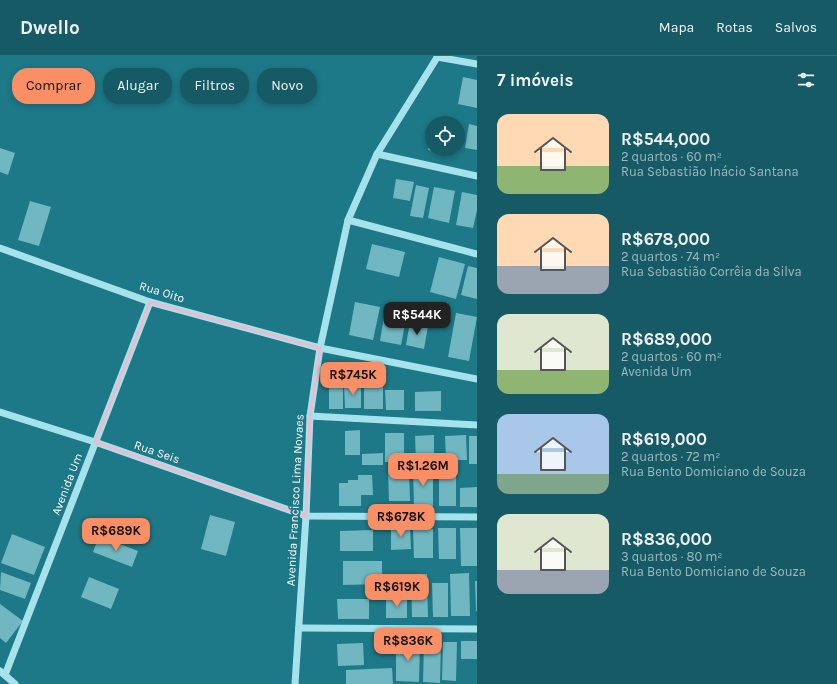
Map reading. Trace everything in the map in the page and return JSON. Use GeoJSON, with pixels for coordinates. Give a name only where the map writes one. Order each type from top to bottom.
{"type":"FeatureCollection","features":[{"type":"Feature","properties":{"kind":"street"},"geometry":{"type":"LineString","coordinates":[[437,57],[477,64]]}},
{"type":"Feature","properties":{"kind":"street","name":"Avenida Francisco Lima Novaes"},"geometry":{"type":"LineString","coordinates":[[295,684],[306,516],[310,416],[320,348],[348,220],[377,154],[437,57]]}},
{"type":"Feature","properties":{"kind":"street"},"geometry":{"type":"LineString","coordinates":[[377,154],[477,176]]}},
{"type":"Feature","properties":{"kind":"street"},"geometry":{"type":"LineString","coordinates":[[348,220],[477,254]]}},
{"type":"Feature","properties":{"kind":"street","name":"Rua Oito"},"geometry":{"type":"LineString","coordinates":[[0,248],[150,302],[320,348],[477,379]]}},
{"type":"Feature","properties":{"kind":"street","name":"Avenida Um"},"geometry":{"type":"LineString","coordinates":[[2,673],[150,302]]}},
{"type":"Feature","properties":{"kind":"street","name":"Rua Seis"},"geometry":{"type":"LineString","coordinates":[[0,412],[95,442],[306,516],[477,517]]}},
{"type":"Feature","properties":{"kind":"street"},"geometry":{"type":"LineString","coordinates":[[310,416],[477,425]]}},
{"type":"Feature","properties":{"kind":"street"},"geometry":{"type":"LineString","coordinates":[[299,628],[477,630]]}},
{"type":"Feature","properties":{"kind":"street"},"geometry":{"type":"LineString","coordinates":[[2,673],[15,684]]}},
{"type":"Feature","properties":{"kind":"highlighted area"},"geometry":{"type":"Polygon","coordinates":[[[150,302],[320,348],[310,416],[306,516],[95,442],[150,302]]]}},
{"type":"Feature","properties":{"kind":"building"},"geometry":{"type":"Polygon","coordinates":[[[463,77],[477,80],[477,108],[458,104],[463,77]]]}},
{"type":"Feature","properties":{"kind":"building"},"geometry":{"type":"Polygon","coordinates":[[[469,124],[477,126],[477,150],[465,148],[469,124]]]}},
{"type":"Feature","properties":{"kind":"building"},"geometry":{"type":"Polygon","coordinates":[[[0,148],[15,153],[8,175],[0,172],[0,148]]]}},
{"type":"Feature","properties":{"kind":"building"},"geometry":{"type":"Polygon","coordinates":[[[396,179],[414,182],[410,201],[393,198],[396,179]]]}},
{"type":"Feature","properties":{"kind":"building"},"geometry":{"type":"Polygon","coordinates":[[[416,185],[429,188],[423,218],[410,216],[416,185]]]}},
{"type":"Feature","properties":{"kind":"building"},"geometry":{"type":"Polygon","coordinates":[[[434,187],[455,191],[449,223],[428,218],[434,187]]]}},
{"type":"Feature","properties":{"kind":"building"},"geometry":{"type":"Polygon","coordinates":[[[462,192],[477,195],[477,210],[473,228],[456,225],[462,192]]]}},
{"type":"Feature","properties":{"kind":"building"},"geometry":{"type":"Polygon","coordinates":[[[30,201],[51,207],[39,246],[18,240],[30,201]]]}},
{"type":"Feature","properties":{"kind":"building"},"geometry":{"type":"Polygon","coordinates":[[[372,244],[405,252],[399,277],[366,269],[372,244]]]}},
{"type":"Feature","properties":{"kind":"building"},"geometry":{"type":"Polygon","coordinates":[[[439,257],[465,264],[456,299],[430,292],[439,257]]]}},
{"type":"Feature","properties":{"kind":"building"},"geometry":{"type":"Polygon","coordinates":[[[468,266],[477,268],[477,299],[461,295],[468,266]]]}},
{"type":"Feature","properties":{"kind":"building"},"geometry":{"type":"Polygon","coordinates":[[[355,302],[380,307],[373,340],[349,335],[355,302]]]}},
{"type":"Feature","properties":{"kind":"building"},"geometry":{"type":"Polygon","coordinates":[[[385,310],[407,314],[401,345],[380,341],[385,310]]]}},
{"type":"Feature","properties":{"kind":"building"},"geometry":{"type":"Polygon","coordinates":[[[456,313],[477,317],[469,361],[448,357],[456,313]]]}},
{"type":"Feature","properties":{"kind":"building"},"geometry":{"type":"Polygon","coordinates":[[[410,322],[428,326],[424,349],[406,345],[410,322]]]}},
{"type":"Feature","properties":{"kind":"building"},"geometry":{"type":"Polygon","coordinates":[[[364,380],[383,380],[383,409],[364,409],[364,380]]]}},
{"type":"Feature","properties":{"kind":"building"},"geometry":{"type":"Polygon","coordinates":[[[329,382],[343,382],[343,409],[329,409],[329,382]]]}},
{"type":"Feature","properties":{"kind":"building"},"geometry":{"type":"Polygon","coordinates":[[[344,385],[361,385],[361,408],[345,408],[344,385]]]}},
{"type":"Feature","properties":{"kind":"building"},"geometry":{"type":"Polygon","coordinates":[[[385,390],[404,390],[404,410],[386,410],[385,390]]]}},
{"type":"Feature","properties":{"kind":"building"},"geometry":{"type":"Polygon","coordinates":[[[441,391],[441,411],[415,411],[415,392],[441,391]]]}},
{"type":"Feature","properties":{"kind":"building"},"geometry":{"type":"Polygon","coordinates":[[[360,430],[360,455],[345,455],[345,431],[360,430]]]}},
{"type":"Feature","properties":{"kind":"building"},"geometry":{"type":"Polygon","coordinates":[[[385,433],[404,433],[404,462],[385,462],[385,433]]]}},
{"type":"Feature","properties":{"kind":"building"},"geometry":{"type":"Polygon","coordinates":[[[434,435],[434,461],[416,461],[415,436],[434,435]]]}},
{"type":"Feature","properties":{"kind":"building"},"geometry":{"type":"Polygon","coordinates":[[[466,435],[467,460],[446,460],[445,436],[466,435]]]}},
{"type":"Feature","properties":{"kind":"building"},"geometry":{"type":"Polygon","coordinates":[[[469,436],[477,436],[477,464],[469,464],[469,436]]]}},
{"type":"Feature","properties":{"kind":"building"},"geometry":{"type":"Polygon","coordinates":[[[383,453],[383,465],[362,465],[362,454],[383,453]]]}},
{"type":"Feature","properties":{"kind":"building"},"geometry":{"type":"Polygon","coordinates":[[[456,468],[456,506],[439,506],[439,469],[456,468]]]}},
{"type":"Feature","properties":{"kind":"building"},"geometry":{"type":"Polygon","coordinates":[[[413,469],[433,469],[433,506],[414,506],[413,469]]]}},
{"type":"Feature","properties":{"kind":"building"},"geometry":{"type":"Polygon","coordinates":[[[388,470],[409,470],[410,501],[389,501],[388,470]]]}},
{"type":"Feature","properties":{"kind":"building"},"geometry":{"type":"Polygon","coordinates":[[[358,475],[372,475],[373,495],[361,495],[361,506],[339,506],[339,483],[348,483],[348,480],[358,480],[358,475]]]}},
{"type":"Feature","properties":{"kind":"building"},"geometry":{"type":"Polygon","coordinates":[[[477,487],[477,507],[460,507],[460,488],[477,487]]]}},
{"type":"Feature","properties":{"kind":"building"},"geometry":{"type":"Polygon","coordinates":[[[210,515],[235,522],[226,556],[201,549],[210,515]]]}},
{"type":"Feature","properties":{"kind":"building"},"geometry":{"type":"Polygon","coordinates":[[[410,526],[411,549],[391,550],[391,527],[410,526]]]}},
{"type":"Feature","properties":{"kind":"building"},"geometry":{"type":"Polygon","coordinates":[[[438,528],[456,528],[456,559],[439,559],[438,528]]]}},
{"type":"Feature","properties":{"kind":"building"},"geometry":{"type":"Polygon","coordinates":[[[460,528],[477,528],[477,566],[461,566],[460,528]]]}},
{"type":"Feature","properties":{"kind":"building"},"geometry":{"type":"Polygon","coordinates":[[[413,529],[433,529],[433,558],[414,558],[413,529]]]}},
{"type":"Feature","properties":{"kind":"building"},"geometry":{"type":"Polygon","coordinates":[[[373,530],[373,551],[340,551],[340,531],[373,530]]]}},
{"type":"Feature","properties":{"kind":"building"},"geometry":{"type":"Polygon","coordinates":[[[12,534],[45,547],[34,575],[1,563],[12,534]]]}},
{"type":"Feature","properties":{"kind":"building"},"geometry":{"type":"Polygon","coordinates":[[[99,536],[138,551],[132,567],[93,552],[99,536]]]}},
{"type":"Feature","properties":{"kind":"building"},"geometry":{"type":"Polygon","coordinates":[[[343,561],[382,561],[382,584],[343,585],[343,561]]]}},
{"type":"Feature","properties":{"kind":"building"},"geometry":{"type":"Polygon","coordinates":[[[1,572],[31,583],[25,599],[0,590],[1,572]]]}},
{"type":"Feature","properties":{"kind":"building"},"geometry":{"type":"Polygon","coordinates":[[[469,573],[470,616],[451,616],[450,574],[469,573]]]}},
{"type":"Feature","properties":{"kind":"building"},"geometry":{"type":"Polygon","coordinates":[[[411,574],[427,574],[428,617],[412,617],[411,574]]]}},
{"type":"Feature","properties":{"kind":"building"},"geometry":{"type":"Polygon","coordinates":[[[89,577],[119,589],[111,609],[81,597],[89,577]]]}},
{"type":"Feature","properties":{"kind":"building"},"geometry":{"type":"Polygon","coordinates":[[[475,581],[477,581],[477,611],[476,611],[475,581]]]}},
{"type":"Feature","properties":{"kind":"building"},"geometry":{"type":"Polygon","coordinates":[[[432,583],[448,583],[448,617],[433,617],[432,583]]]}},
{"type":"Feature","properties":{"kind":"building"},"geometry":{"type":"Polygon","coordinates":[[[407,598],[407,618],[386,618],[386,599],[407,598]]]}},
{"type":"Feature","properties":{"kind":"building"},"geometry":{"type":"Polygon","coordinates":[[[337,599],[369,599],[369,619],[338,619],[337,599]]]}},
{"type":"Feature","properties":{"kind":"building"},"geometry":{"type":"Polygon","coordinates":[[[0,604],[23,621],[6,643],[0,638],[0,604]]]}},
{"type":"Feature","properties":{"kind":"building"},"geometry":{"type":"Polygon","coordinates":[[[461,641],[477,641],[477,659],[461,659],[461,641]]]}},
{"type":"Feature","properties":{"kind":"building"},"geometry":{"type":"Polygon","coordinates":[[[443,642],[457,642],[456,681],[442,680],[443,642]]]}},
{"type":"Feature","properties":{"kind":"building"},"geometry":{"type":"Polygon","coordinates":[[[363,643],[364,665],[338,666],[337,644],[363,643]]]}},
{"type":"Feature","properties":{"kind":"building"},"geometry":{"type":"Polygon","coordinates":[[[396,643],[420,644],[419,682],[396,681],[396,643]]]}},
{"type":"Feature","properties":{"kind":"building"},"geometry":{"type":"Polygon","coordinates":[[[424,643],[441,643],[440,683],[423,682],[424,643]]]}},
{"type":"Feature","properties":{"kind":"building"},"geometry":{"type":"Polygon","coordinates":[[[392,668],[393,684],[346,684],[346,670],[392,668]]]}}]}
